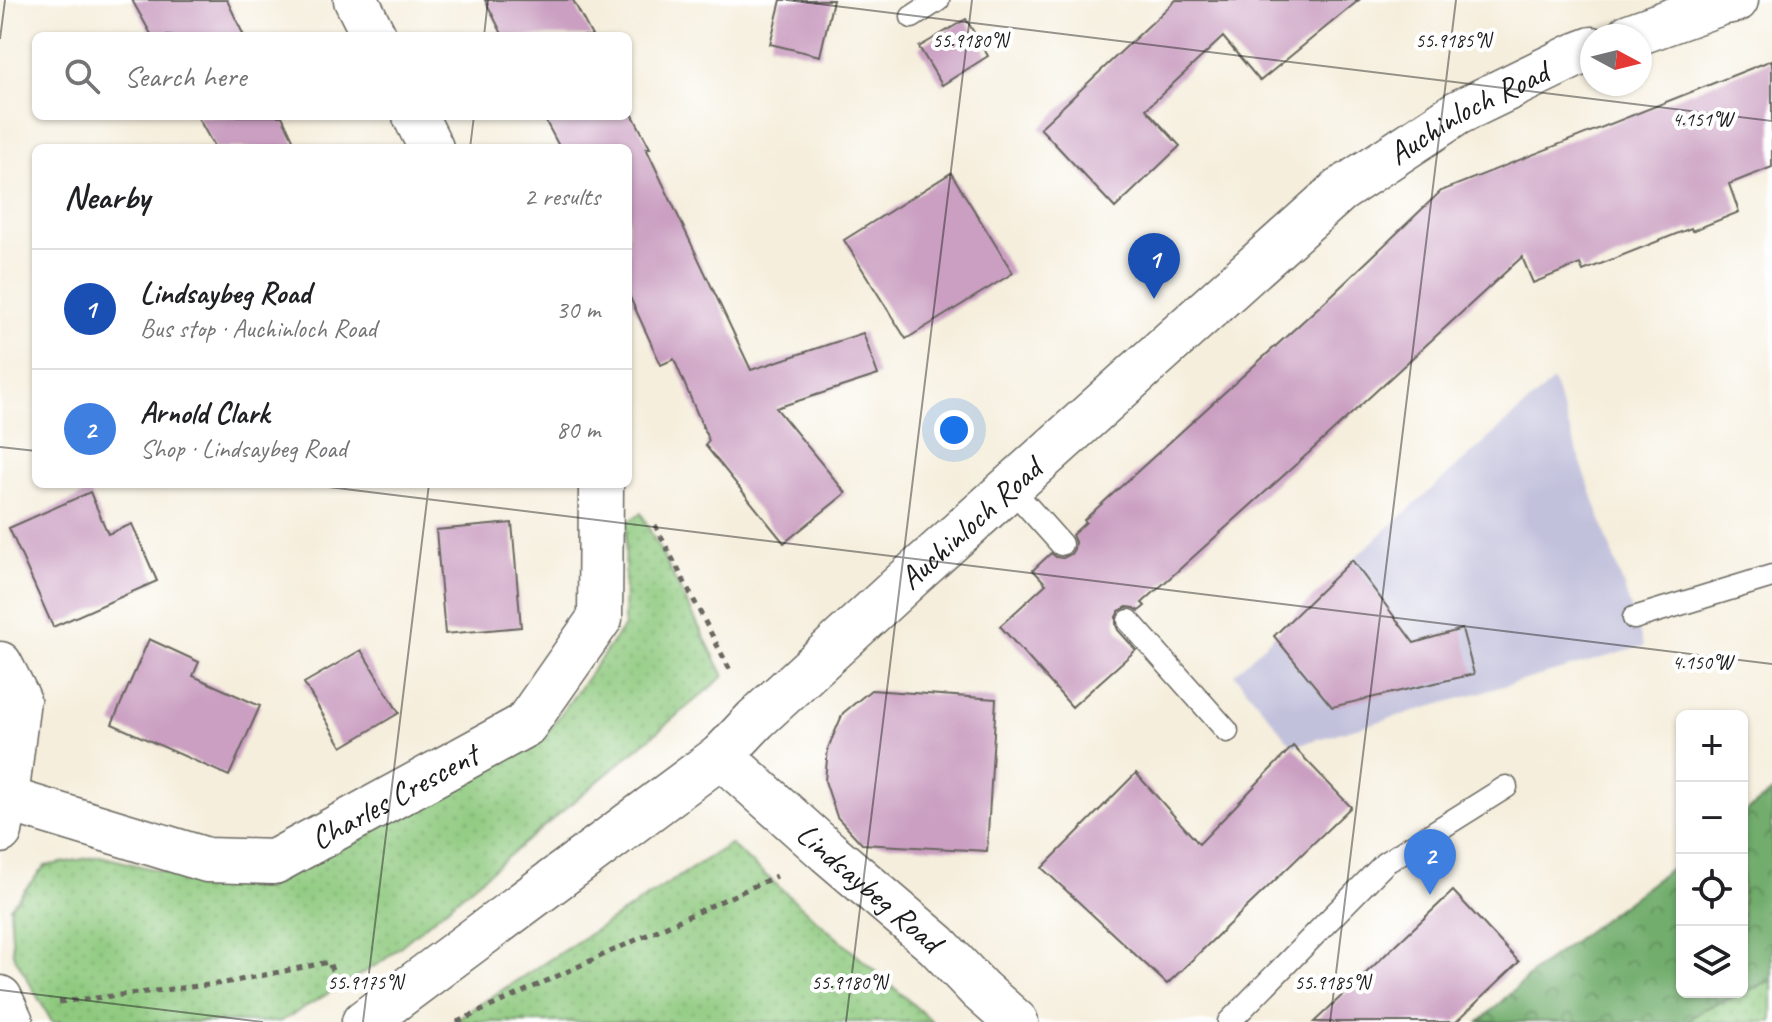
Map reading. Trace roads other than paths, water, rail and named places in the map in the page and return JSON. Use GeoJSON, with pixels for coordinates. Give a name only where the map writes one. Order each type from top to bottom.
{"type":"FeatureCollection","features":[{"type":"Feature","properties":{"kind":"main road"},"geometry":{"type":"LineString","coordinates":[[356,0],[372,32]]}},
{"type":"Feature","properties":{"kind":"main road"},"geometry":{"type":"LineString","coordinates":[[1652,28],[1736,0]]}},
{"type":"Feature","properties":{"kind":"main road","name":"Auchinloch Road"},"geometry":{"type":"LineString","coordinates":[[352,1007],[721,756],[837,643],[1339,191],[1457,113],[1580,54]]}},
{"type":"Feature","properties":{"kind":"main road"},"geometry":{"type":"LineString","coordinates":[[417,120],[429,144]]}},
{"type":"Feature","properties":{"kind":"main road","name":"Charles Crescent"},"geometry":{"type":"LineString","coordinates":[[3,815],[207,860],[274,862],[525,725],[600,618],[601,488]]}},
{"type":"Feature","properties":{"kind":"main road"},"geometry":{"type":"LineString","coordinates":[[0,664],[18,699],[3,815]]}},
{"type":"Feature","properties":{"kind":"main road","name":"Lindsaybeg Road"},"geometry":{"type":"LineString","coordinates":[[721,756],[937,945],[1016,1022]]}},
{"type":"Feature","properties":{"kind":"lane"},"geometry":{"type":"LineString","coordinates":[[912,17],[938,0]]}},
{"type":"Feature","properties":{"kind":"lane"},"geometry":{"type":"LineString","coordinates":[[1010,487],[1061,544]]}},
{"type":"Feature","properties":{"kind":"lane"},"geometry":{"type":"LineString","coordinates":[[1634,618],[1772,576]]}},
{"type":"Feature","properties":{"kind":"lane"},"geometry":{"type":"LineString","coordinates":[[1129,621],[1227,731]]}},
{"type":"Feature","properties":{"kind":"lane"},"geometry":{"type":"LineString","coordinates":[[1229,1022],[1385,863],[1506,787]]}},
{"type":"Feature","properties":{"kind":"place","name":"Lindsaybeg Road"},"geometry":{"type":"Point","coordinates":[1154,299]}},
{"type":"Feature","properties":{"kind":"place","name":"Arnold Clark"},"geometry":{"type":"Point","coordinates":[1430,895]}}]}
